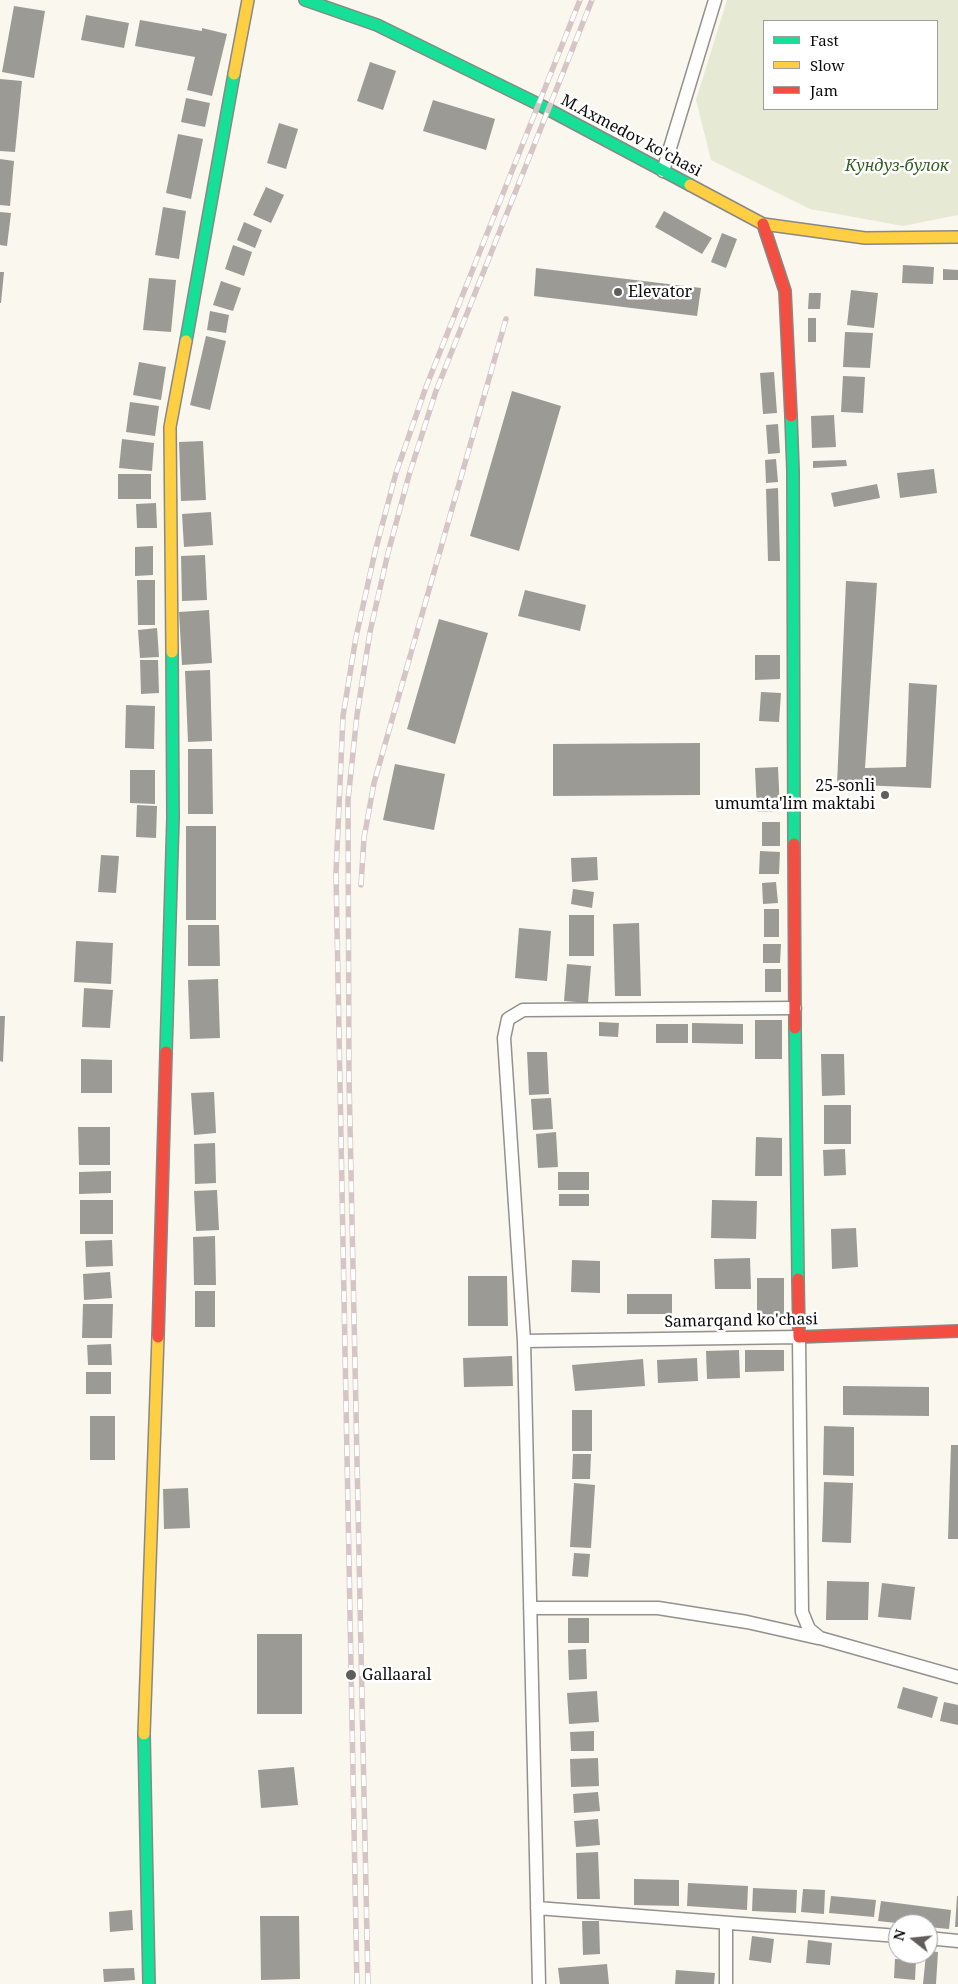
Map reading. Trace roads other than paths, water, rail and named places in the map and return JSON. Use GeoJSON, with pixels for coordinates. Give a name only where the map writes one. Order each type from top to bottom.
{"type":"FeatureCollection","features":[{"type":"Feature","properties":{"kind":"street"},"geometry":{"type":"LineString","coordinates":[[149,1984],[144,1718],[173,818],[170,427],[248,0]]}},
{"type":"Feature","properties":{"kind":"street","name":"M.Axmedov ko'chasi"},"geometry":{"type":"LineString","coordinates":[[305,0],[376,25],[538,104],[763,224],[865,238],[958,237]]}},
{"type":"Feature","properties":{"kind":"street"},"geometry":{"type":"LineString","coordinates":[[663,171],[715,0]]}},
{"type":"Feature","properties":{"kind":"street"},"geometry":{"type":"LineString","coordinates":[[763,224],[785,291],[792,452],[795,1008],[802,1612],[809,1629],[820,1638]]}},
{"type":"Feature","properties":{"kind":"street"},"geometry":{"type":"LineString","coordinates":[[538,1984],[538,1908],[524,1341],[504,1038],[508,1019],[523,1010],[795,1008]]}},
{"type":"Feature","properties":{"kind":"street","name":"Samarqand ko'chasi"},"geometry":{"type":"LineString","coordinates":[[524,1341],[799,1337],[958,1331]]}},
{"type":"Feature","properties":{"kind":"street"},"geometry":{"type":"LineString","coordinates":[[530,1608],[658,1608],[747,1622],[820,1638],[958,1677]]}},
{"type":"Feature","properties":{"kind":"street"},"geometry":{"type":"LineString","coordinates":[[538,1908],[888,1935]]}},
{"type":"Feature","properties":{"kind":"street"},"geometry":{"type":"LineString","coordinates":[[726,1923],[726,1984]]}},
{"type":"Feature","properties":{"kind":"street"},"geometry":{"type":"LineString","coordinates":[[938,1939],[958,1941]]}},
{"type":"Feature","properties":{"kind":"railway"},"geometry":{"type":"LineString","coordinates":[[357,1984],[336,873],[343,716],[356,637],[375,552],[396,473],[426,387],[580,0]]}},
{"type":"Feature","properties":{"kind":"railway"},"geometry":{"type":"LineString","coordinates":[[368,1984],[349,1077],[348,800],[357,715],[370,632],[388,553],[409,475],[436,391],[592,0]]}},
{"type":"Feature","properties":{"kind":"railway"},"geometry":{"type":"LineString","coordinates":[[361,885],[364,838],[374,783],[506,319]]}},
{"type":"Feature","properties":{"kind":"place","name":"Elevator"},"geometry":{"type":"Point","coordinates":[618,292]}},
{"type":"Feature","properties":{"kind":"place","name":"25-sonli umumta'lim maktabi"},"geometry":{"type":"Point","coordinates":[885,795]}},
{"type":"Feature","properties":{"kind":"place","name":"Gallaaral"},"geometry":{"type":"Point","coordinates":[351,1675]}},
{"type":"Feature","properties":{"kind":"park label","name":"Кундуз-булок"},"geometry":{"type":"Point","coordinates":[897,166]}}]}
